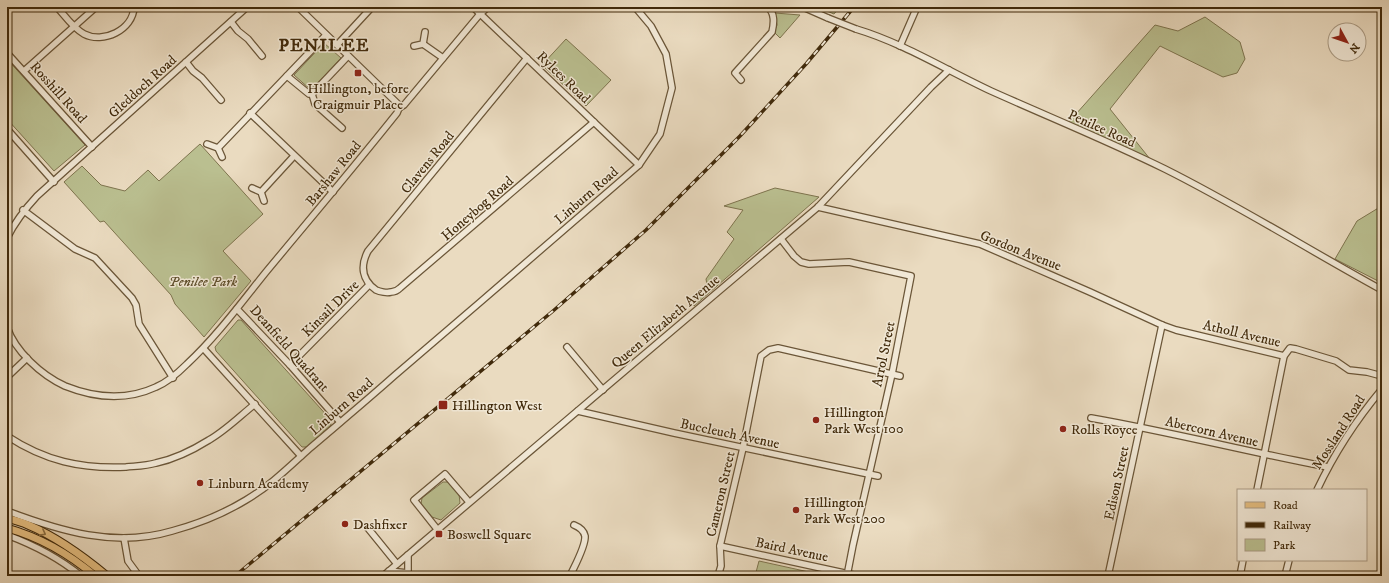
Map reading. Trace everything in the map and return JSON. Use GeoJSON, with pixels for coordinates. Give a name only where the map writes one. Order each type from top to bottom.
{"type":"FeatureCollection","features":[{"type":"Feature","properties":{"kind":"main road"},"geometry":{"type":"LineString","coordinates":[[7,518],[28,524],[64,544],[91,562],[107,576]]}},
{"type":"Feature","properties":{"kind":"main road"},"geometry":{"type":"LineString","coordinates":[[7,528],[23,532],[60,550],[83,566],[94,576]]}},
{"type":"Feature","properties":{"kind":"street"},"geometry":{"type":"LineString","coordinates":[[57,7],[74,26],[84,34],[96,37],[108,36],[119,31],[127,23],[134,10],[134,7]]}},
{"type":"Feature","properties":{"kind":"street"},"geometry":{"type":"LineString","coordinates":[[24,71],[96,7]]}},
{"type":"Feature","properties":{"kind":"street","name":"Gleddoch Road"},"geometry":{"type":"LineString","coordinates":[[7,238],[23,210],[37,196],[247,7]]}},
{"type":"Feature","properties":{"kind":"street"},"geometry":{"type":"LineString","coordinates":[[298,7],[398,104],[399,108]]}},
{"type":"Feature","properties":{"kind":"street"},"geometry":{"type":"LineString","coordinates":[[337,45],[372,7]]}},
{"type":"Feature","properties":{"kind":"street","name":"Rylees Road"},"geometry":{"type":"LineString","coordinates":[[473,7],[639,165]]}},
{"type":"Feature","properties":{"kind":"street","name":"Barshaw Road"},"geometry":{"type":"LineString","coordinates":[[7,326],[9,332],[27,358],[38,369],[58,383],[75,390],[97,396],[116,397],[136,394],[156,388],[173,378],[204,348],[333,192],[397,113],[399,108],[404,105],[480,14],[488,7]]}},
{"type":"Feature","properties":{"kind":"street","name":"Linburn Road"},"geometry":{"type":"LineString","coordinates":[[7,511],[41,523],[95,537],[124,538],[147,536],[171,532],[215,516],[247,500],[278,478],[340,422],[639,165],[660,134],[672,88],[666,54],[652,26],[635,7]]}},
{"type":"Feature","properties":{"kind":"street"},"geometry":{"type":"LineString","coordinates":[[741,80],[735,73],[772,32],[774,24],[773,16],[768,7]]}},
{"type":"Feature","properties":{"kind":"street","name":"Penilee Road"},"geometry":{"type":"LineString","coordinates":[[803,7],[900,46],[996,93],[1165,169],[1382,290]]}},
{"type":"Feature","properties":{"kind":"street"},"geometry":{"type":"LineString","coordinates":[[900,46],[917,7]]}},
{"type":"Feature","properties":{"kind":"street"},"geometry":{"type":"LineString","coordinates":[[231,22],[262,56]]}},
{"type":"Feature","properties":{"kind":"street"},"geometry":{"type":"LineString","coordinates":[[423,44],[425,32]]}},
{"type":"Feature","properties":{"kind":"street"},"geometry":{"type":"LineString","coordinates":[[218,148],[326,35]]}},
{"type":"Feature","properties":{"kind":"street"},"geometry":{"type":"LineString","coordinates":[[414,46],[423,44],[443,58]]}},
{"type":"Feature","properties":{"kind":"street","name":"Rosshill Road"},"geometry":{"type":"LineString","coordinates":[[7,53],[92,147]]}},
{"type":"Feature","properties":{"kind":"street"},"geometry":{"type":"LineString","coordinates":[[312,94],[348,56]]}},
{"type":"Feature","properties":{"kind":"street","name":"Clavens Road"},"geometry":{"type":"LineString","coordinates":[[370,285],[364,277],[363,268],[368,251],[528,58]]}},
{"type":"Feature","properties":{"kind":"street"},"geometry":{"type":"LineString","coordinates":[[186,62],[221,100]]}},
{"type":"Feature","properties":{"kind":"street","name":"Queen Elizabeth Avenue"},"geometry":{"type":"LineString","coordinates":[[383,576],[818,207],[931,87],[949,70]]}},
{"type":"Feature","properties":{"kind":"street"},"geometry":{"type":"LineString","coordinates":[[287,76],[308,94],[312,94]]}},
{"type":"Feature","properties":{"kind":"street"},"geometry":{"type":"LineString","coordinates":[[312,94],[315,104],[342,128]]}},
{"type":"Feature","properties":{"kind":"street"},"geometry":{"type":"LineString","coordinates":[[250,113],[333,192]]}},
{"type":"Feature","properties":{"kind":"street","name":"Honeybog Road"},"geometry":{"type":"LineString","coordinates":[[370,285],[380,292],[391,293],[400,288],[594,122]]}},
{"type":"Feature","properties":{"kind":"street"},"geometry":{"type":"LineString","coordinates":[[7,130],[54,182]]}},
{"type":"Feature","properties":{"kind":"street"},"geometry":{"type":"LineString","coordinates":[[207,144],[218,148],[222,157]]}},
{"type":"Feature","properties":{"kind":"street"},"geometry":{"type":"LineString","coordinates":[[261,192],[294,156]]}},
{"type":"Feature","properties":{"kind":"street"},"geometry":{"type":"LineString","coordinates":[[252,188],[261,192],[264,201]]}},
{"type":"Feature","properties":{"kind":"street","name":"Gordon Avenue"},"geometry":{"type":"LineString","coordinates":[[818,207],[980,244],[1090,292],[1162,326]]}},
{"type":"Feature","properties":{"kind":"street"},"geometry":{"type":"LineString","coordinates":[[23,210],[75,248],[94,258],[132,298],[136,305],[139,324],[173,378]]}},
{"type":"Feature","properties":{"kind":"street","name":"Arrol Street"},"geometry":{"type":"LineString","coordinates":[[781,239],[794,256],[801,262],[809,264],[849,262],[911,276],[892,374],[852,545],[847,575]]}},
{"type":"Feature","properties":{"kind":"street","name":"Kinsail Drive"},"geometry":{"type":"LineString","coordinates":[[290,365],[370,285]]}},
{"type":"Feature","properties":{"kind":"street","name":"Deanfield Quadrant"},"geometry":{"type":"LineString","coordinates":[[237,309],[290,365],[340,422]]}},
{"type":"Feature","properties":{"kind":"street","name":"Atholl Avenue"},"geometry":{"type":"LineString","coordinates":[[1162,326],[1284,356],[1290,348],[1296,349],[1336,361],[1349,370],[1367,372],[1382,376]]}},
{"type":"Feature","properties":{"kind":"street","name":"Edison Street"},"geometry":{"type":"LineString","coordinates":[[1108,576],[1162,326]]}},
{"type":"Feature","properties":{"kind":"street"},"geometry":{"type":"LineString","coordinates":[[567,347],[603,390]]}},
{"type":"Feature","properties":{"kind":"street"},"geometry":{"type":"LineString","coordinates":[[204,348],[301,456]]}},
{"type":"Feature","properties":{"kind":"street","name":"Cameron Street"},"geometry":{"type":"LineString","coordinates":[[718,576],[721,566],[720,546],[743,448],[761,356],[768,350],[778,348],[892,374]]}},
{"type":"Feature","properties":{"kind":"street"},"geometry":{"type":"LineString","coordinates":[[1257,489],[1284,356]]}},
{"type":"Feature","properties":{"kind":"street"},"geometry":{"type":"LineString","coordinates":[[7,377],[27,358]]}},
{"type":"Feature","properties":{"kind":"street"},"geometry":{"type":"LineString","coordinates":[[892,374],[900,376]]}},
{"type":"Feature","properties":{"kind":"street","name":"Mossland Road"},"geometry":{"type":"LineString","coordinates":[[1317,489],[1346,436],[1382,389]]}},
{"type":"Feature","properties":{"kind":"street"},"geometry":{"type":"LineString","coordinates":[[7,436],[44,456],[64,462],[87,467],[102,468],[138,466],[156,463],[186,453],[211,439],[255,404]]}},
{"type":"Feature","properties":{"kind":"street","name":"Buccleuch Avenue"},"geometry":{"type":"LineString","coordinates":[[578,411],[743,448],[878,476]]}},
{"type":"Feature","properties":{"kind":"street","name":"Abercorn Avenue"},"geometry":{"type":"LineString","coordinates":[[1091,418],[1328,467]]}},
{"type":"Feature","properties":{"kind":"street"},"geometry":{"type":"LineString","coordinates":[[437,529],[414,500],[445,474],[469,502]]}},
{"type":"Feature","properties":{"kind":"street"},"geometry":{"type":"LineString","coordinates":[[570,576],[584,543],[585,537],[583,532],[574,525]]}},
{"type":"Feature","properties":{"kind":"street"},"geometry":{"type":"LineString","coordinates":[[367,527],[397,564]]}},
{"type":"Feature","properties":{"kind":"street"},"geometry":{"type":"LineString","coordinates":[[7,535],[32,545],[53,556],[82,576]]}},
{"type":"Feature","properties":{"kind":"street"},"geometry":{"type":"LineString","coordinates":[[124,538],[128,561],[139,576]]}},
{"type":"Feature","properties":{"kind":"street","name":"Baird Avenue"},"geometry":{"type":"LineString","coordinates":[[720,546],[847,575],[858,576]]}},
{"type":"Feature","properties":{"kind":"street"},"geometry":{"type":"LineString","coordinates":[[389,571],[410,574],[408,555]]}},
{"type":"Feature","properties":{"kind":"street"},"geometry":{"type":"LineString","coordinates":[[1240,576],[1243,561]]}},
{"type":"Feature","properties":{"kind":"street"},"geometry":{"type":"LineString","coordinates":[[1285,576],[1289,561]]}},
{"type":"Feature","properties":{"kind":"green space"},"geometry":{"type":"Polygon","coordinates":[[[817,7],[840,7],[834,14],[817,7]]]}},
{"type":"Feature","properties":{"kind":"green space"},"geometry":{"type":"Polygon","coordinates":[[[775,13],[800,15],[780,38],[774,32],[777,25],[775,13]]]}},
{"type":"Feature","properties":{"kind":"green space"},"geometry":{"type":"Polygon","coordinates":[[[1205,17],[1240,42],[1245,59],[1237,73],[1223,77],[1160,46],[1110,109],[1150,159],[1068,123],[1155,25],[1178,31],[1205,17]]]}},
{"type":"Feature","properties":{"kind":"green space"},"geometry":{"type":"Polygon","coordinates":[[[566,39],[611,80],[586,106],[542,65],[566,39]]]}},
{"type":"Feature","properties":{"kind":"green space"},"geometry":{"type":"Polygon","coordinates":[[[324,43],[341,58],[311,90],[294,75],[324,43]]]}},
{"type":"Feature","properties":{"kind":"green space"},"geometry":{"type":"Polygon","coordinates":[[[7,59],[85,145],[54,171],[7,119],[7,59]]]}},
{"type":"Feature","properties":{"kind":"green space","name":"Penilee Park"},"geometry":{"type":"Polygon","coordinates":[[[200,144],[263,214],[223,251],[251,281],[204,337],[175,304],[171,295],[104,221],[100,222],[64,182],[82,166],[101,185],[125,191],[148,170],[159,181],[200,144]]]}},
{"type":"Feature","properties":{"kind":"green space"},"geometry":{"type":"Polygon","coordinates":[[[775,188],[819,197],[694,306],[692,302],[707,285],[706,279],[734,239],[727,232],[743,210],[724,206],[775,188]]]}},
{"type":"Feature","properties":{"kind":"green space"},"geometry":{"type":"Polygon","coordinates":[[[1380,207],[1382,208],[1382,283],[1335,259],[1357,221],[1380,207]]]}},
{"type":"Feature","properties":{"kind":"green space"},"geometry":{"type":"Polygon","coordinates":[[[238,320],[241,320],[330,419],[331,425],[307,447],[302,447],[216,351],[215,347],[238,320]]]}},
{"type":"Feature","properties":{"kind":"green space"},"geometry":{"type":"Polygon","coordinates":[[[443,482],[449,482],[459,494],[460,503],[441,520],[432,517],[421,504],[422,498],[443,482]]]}},
{"type":"Feature","properties":{"kind":"green space"},"geometry":{"type":"Polygon","coordinates":[[[759,561],[827,576],[755,576],[759,561]]]}},
{"type":"Feature","properties":{"kind":"railway"},"geometry":{"type":"LineString","coordinates":[[235,576],[553,311],[646,230],[740,136],[806,64],[854,7]]}},
{"type":"Feature","properties":{"kind":"place","name":"Hillington, before Craigmuir Place"},"geometry":{"type":"Point","coordinates":[358,73]}},
{"type":"Feature","properties":{"kind":"place","name":"Hillington West"},"geometry":{"type":"Point","coordinates":[443,405]}},
{"type":"Feature","properties":{"kind":"place","name":"Hillington Park West 100"},"geometry":{"type":"Point","coordinates":[816,420]}},
{"type":"Feature","properties":{"kind":"place","name":"Rolls Royce"},"geometry":{"type":"Point","coordinates":[1063,429]}},
{"type":"Feature","properties":{"kind":"place","name":"Linburn Academy"},"geometry":{"type":"Point","coordinates":[200,483]}},
{"type":"Feature","properties":{"kind":"place","name":"Hillington Park West 200"},"geometry":{"type":"Point","coordinates":[796,510]}},
{"type":"Feature","properties":{"kind":"place","name":"Dashfixer"},"geometry":{"type":"Point","coordinates":[345,524]}},
{"type":"Feature","properties":{"kind":"place","name":"Boswell Square"},"geometry":{"type":"Point","coordinates":[439,534]}},
{"type":"Feature","properties":{"kind":"district","name":"PENILEE"},"geometry":{"type":"Point","coordinates":[324,45]}}]}
